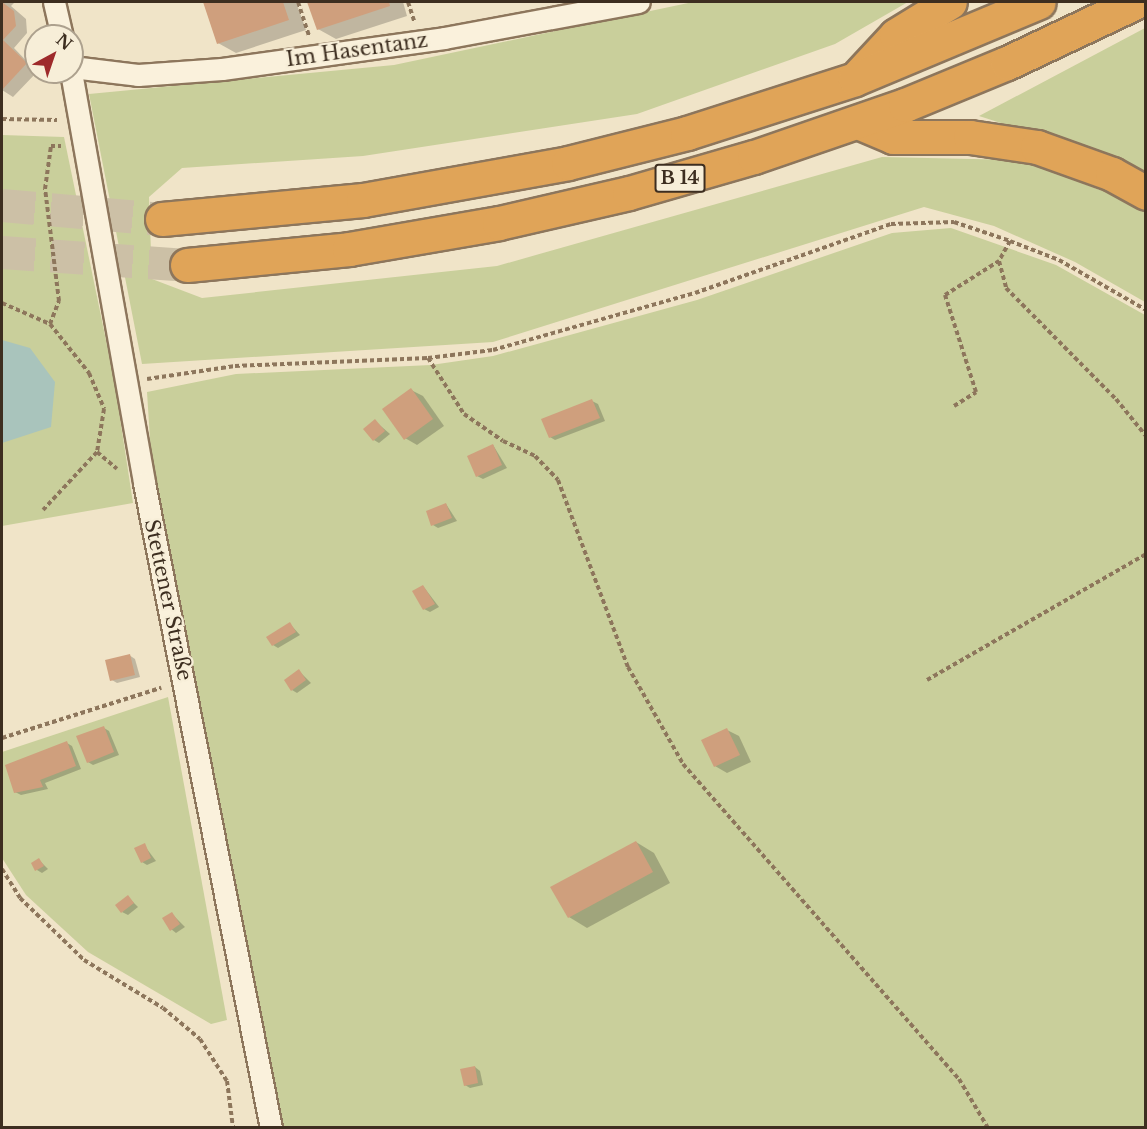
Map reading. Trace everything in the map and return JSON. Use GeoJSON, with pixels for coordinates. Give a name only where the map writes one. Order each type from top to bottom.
{"type":"FeatureCollection","features":[{"type":"Feature","properties":{"kind":"highway"},"geometry":{"type":"LineString","coordinates":[[855,79],[896,35],[950,2]]}},
{"type":"Feature","properties":{"kind":"highway","name":"B 14"},"geometry":{"type":"LineString","coordinates":[[162,219],[352,201],[499,178],[687,133],[855,79],[1039,2]]}},
{"type":"Feature","properties":{"kind":"highway","name":"B 14"},"geometry":{"type":"LineString","coordinates":[[187,265],[349,249],[499,223],[629,193],[858,122],[1007,63],[1136,2]]}},
{"type":"Feature","properties":{"kind":"highway"},"geometry":{"type":"LineString","coordinates":[[858,122],[894,137],[970,136],[1037,147],[1112,174],[1146,193]]}},
{"type":"Feature","properties":{"kind":"street"},"geometry":{"type":"LineString","coordinates":[[54,2],[59,24]]}},
{"type":"Feature","properties":{"kind":"street","name":"Im Hasentanz"},"geometry":{"type":"LineString","coordinates":[[84,68],[138,75],[316,56],[444,39],[639,2]]}},
{"type":"Feature","properties":{"kind":"street","name":"Stettener Straße"},"geometry":{"type":"LineString","coordinates":[[74,84],[129,382],[144,483],[185,680],[271,1128]]}},
{"type":"Feature","properties":{"kind":"path"},"geometry":{"type":"LineString","coordinates":[[298,2],[316,56]]}},
{"type":"Feature","properties":{"kind":"path"},"geometry":{"type":"LineString","coordinates":[[2,119],[82,120]]}},
{"type":"Feature","properties":{"kind":"path"},"geometry":{"type":"LineString","coordinates":[[50,324],[59,301],[45,189],[51,146],[86,145]]}},
{"type":"Feature","properties":{"kind":"path"},"geometry":{"type":"LineString","coordinates":[[129,382],[235,366],[428,358],[493,350],[695,293],[891,224],[954,222],[1059,260],[1146,309]]}},
{"type":"Feature","properties":{"kind":"path"},"geometry":{"type":"LineString","coordinates":[[954,406],[976,392],[945,295],[999,261],[1011,241]]}},
{"type":"Feature","properties":{"kind":"path"},"geometry":{"type":"LineString","coordinates":[[999,261],[1006,288],[1116,399],[1146,436]]}},
{"type":"Feature","properties":{"kind":"path"},"geometry":{"type":"LineString","coordinates":[[2,303],[50,324],[89,373],[104,409],[97,452],[43,510]]}},
{"type":"Feature","properties":{"kind":"path"},"geometry":{"type":"LineString","coordinates":[[428,358],[464,414],[503,441],[535,456],[558,480],[628,667],[683,764],[959,1079],[988,1128]]}},
{"type":"Feature","properties":{"kind":"path"},"geometry":{"type":"LineString","coordinates":[[927,680],[1146,554]]}},
{"type":"Feature","properties":{"kind":"path"},"geometry":{"type":"LineString","coordinates":[[2,738],[185,680]]}},
{"type":"Feature","properties":{"kind":"path"},"geometry":{"type":"LineString","coordinates":[[2,869],[20,898],[84,960],[163,1008],[200,1039],[227,1080],[233,1128]]}},
{"type":"Feature","properties":{"kind":"green space"},"geometry":{"type":"Polygon","coordinates":[[[693,2],[908,2],[835,44],[637,114],[363,156],[182,168],[149,197],[152,279],[202,298],[497,266],[882,157],[1021,160],[1145,207],[1145,302],[1075,262],[994,226],[924,207],[493,342],[142,364],[89,94],[394,65],[693,2]]]}},
{"type":"Feature","properties":{"kind":"green space"},"geometry":{"type":"Polygon","coordinates":[[[1145,28],[1145,173],[1130,164],[979,116],[1145,28]]]}},
{"type":"Feature","properties":{"kind":"green space"},"geometry":{"type":"Polygon","coordinates":[[[2,135],[64,137],[114,379],[133,503],[2,526],[2,135]]]}},
{"type":"Feature","properties":{"kind":"green space"},"geometry":{"type":"Polygon","coordinates":[[[951,228],[1056,265],[1145,315],[1145,1127],[278,1127],[153,487],[147,392],[236,374],[431,365],[493,356],[697,300],[892,233],[951,228]]]}},
{"type":"Feature","properties":{"kind":"green space"},"geometry":{"type":"Polygon","coordinates":[[[168,697],[227,1020],[211,1024],[88,952],[26,895],[2,858],[2,752],[168,697]]]}},
{"type":"Feature","properties":{"kind":"water"},"geometry":{"type":"Polygon","coordinates":[[[2,340],[30,348],[55,382],[51,427],[2,443],[2,340]]]}},
{"type":"Feature","properties":{"kind":"building"},"geometry":{"type":"Polygon","coordinates":[[[2,2],[14,11],[16,26],[3,40],[24,60],[24,66],[2,90],[2,2]]]}},
{"type":"Feature","properties":{"kind":"building"},"geometry":{"type":"Polygon","coordinates":[[[203,2],[283,2],[289,20],[217,44],[203,2]]]}},
{"type":"Feature","properties":{"kind":"building"},"geometry":{"type":"Polygon","coordinates":[[[307,2],[389,2],[390,6],[317,30],[307,2]]]}},
{"type":"Feature","properties":{"kind":"building"},"geometry":{"type":"Polygon","coordinates":[[[411,388],[433,419],[404,440],[382,409],[411,388]]]}},
{"type":"Feature","properties":{"kind":"building"},"geometry":{"type":"Polygon","coordinates":[[[592,399],[600,418],[549,438],[541,419],[592,399]]]}},
{"type":"Feature","properties":{"kind":"building"},"geometry":{"type":"Polygon","coordinates":[[[375,419],[385,431],[373,441],[363,429],[375,419]]]}},
{"type":"Feature","properties":{"kind":"building"},"geometry":{"type":"Polygon","coordinates":[[[493,444],[502,465],[476,477],[467,456],[493,444]]]}},
{"type":"Feature","properties":{"kind":"building"},"geometry":{"type":"Polygon","coordinates":[[[446,503],[452,518],[431,526],[426,511],[446,503]]]}},
{"type":"Feature","properties":{"kind":"building"},"geometry":{"type":"Polygon","coordinates":[[[423,585],[435,604],[423,610],[412,591],[423,585]]]}},
{"type":"Feature","properties":{"kind":"building"},"geometry":{"type":"Polygon","coordinates":[[[290,622],[296,632],[272,646],[266,637],[290,622]]]}},
{"type":"Feature","properties":{"kind":"building"},"geometry":{"type":"Polygon","coordinates":[[[130,654],[135,675],[110,681],[105,660],[130,654]]]}},
{"type":"Feature","properties":{"kind":"building"},"geometry":{"type":"Polygon","coordinates":[[[299,669],[306,680],[291,691],[284,680],[299,669]]]}},
{"type":"Feature","properties":{"kind":"building"},"geometry":{"type":"Polygon","coordinates":[[[104,726],[114,752],[87,763],[76,736],[104,726]]]}},
{"type":"Feature","properties":{"kind":"building"},"geometry":{"type":"Polygon","coordinates":[[[727,728],[740,755],[714,767],[701,740],[727,728]]]}},
{"type":"Feature","properties":{"kind":"building"},"geometry":{"type":"Polygon","coordinates":[[[67,741],[76,766],[40,780],[43,787],[14,793],[5,765],[67,741]]]}},
{"type":"Feature","properties":{"kind":"building"},"geometry":{"type":"Polygon","coordinates":[[[636,841],[653,872],[568,918],[550,887],[636,841]]]}},
{"type":"Feature","properties":{"kind":"building"},"geometry":{"type":"Polygon","coordinates":[[[145,843],[151,858],[141,863],[134,848],[145,843]]]}},
{"type":"Feature","properties":{"kind":"building"},"geometry":{"type":"Polygon","coordinates":[[[39,858],[44,866],[35,871],[31,863],[39,858]]]}},
{"type":"Feature","properties":{"kind":"building"},"geometry":{"type":"Polygon","coordinates":[[[128,895],[134,903],[121,913],[115,905],[128,895]]]}},
{"type":"Feature","properties":{"kind":"building"},"geometry":{"type":"Polygon","coordinates":[[[172,912],[180,924],[170,931],[162,918],[172,912]]]}},
{"type":"Feature","properties":{"kind":"building"},"geometry":{"type":"Polygon","coordinates":[[[475,1066],[478,1083],[464,1086],[460,1069],[475,1066]]]}},
{"type":"Feature","properties":{"kind":"tunnel"},"geometry":{"type":"LineString","coordinates":[[2,205],[162,219]]}},
{"type":"Feature","properties":{"kind":"tunnel"},"geometry":{"type":"LineString","coordinates":[[2,252],[187,265]]}}]}
